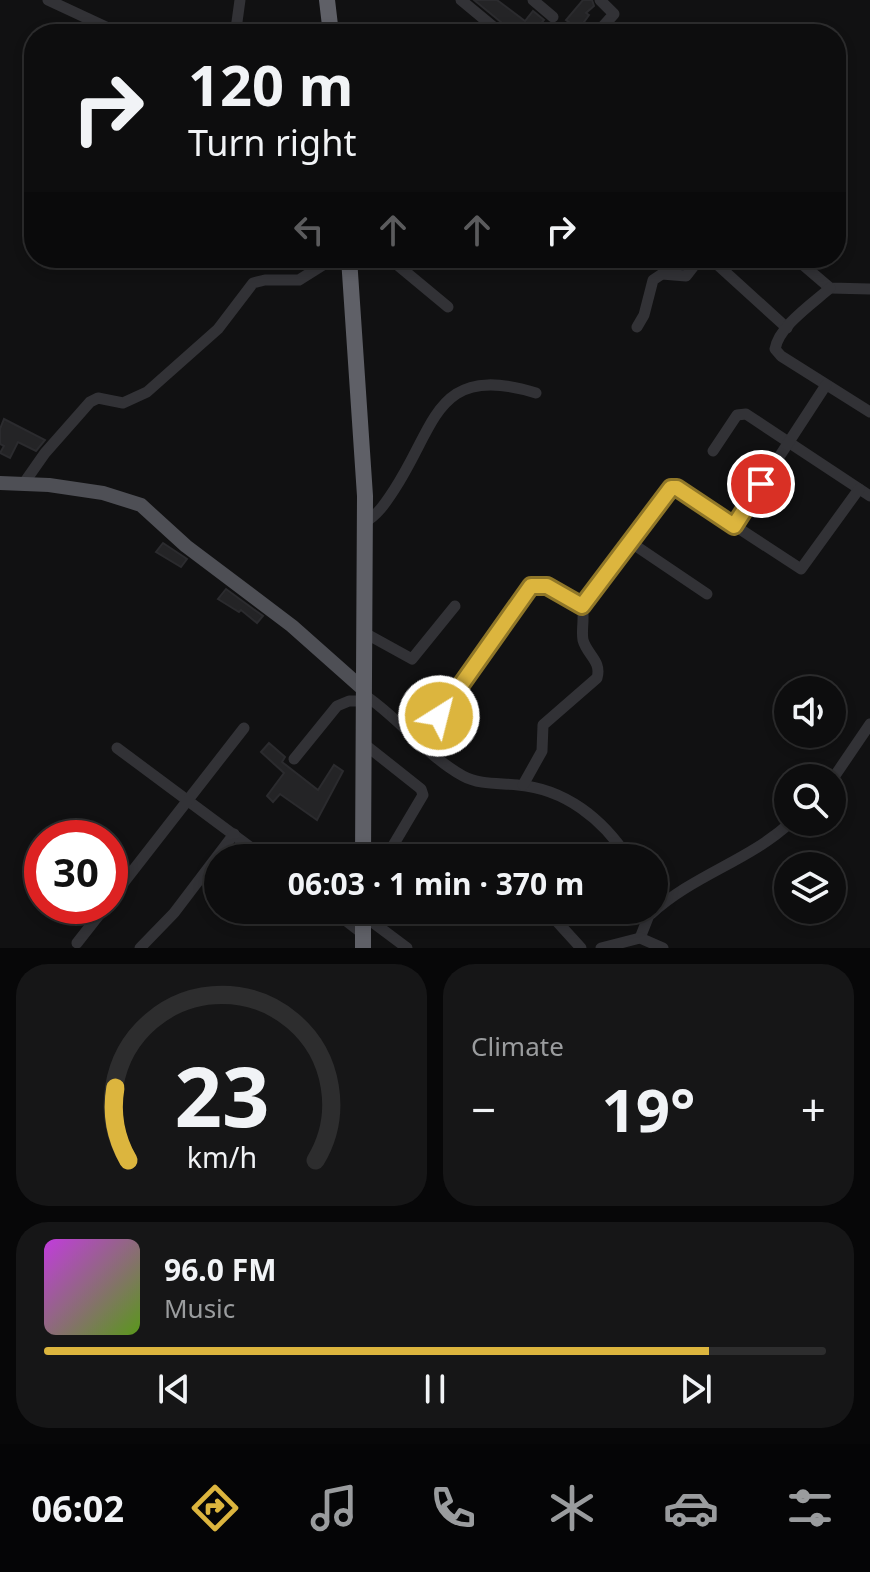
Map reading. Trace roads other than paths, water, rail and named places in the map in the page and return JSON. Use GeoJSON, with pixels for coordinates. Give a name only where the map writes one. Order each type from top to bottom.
{"type":"FeatureCollection","features":[{"type":"Feature","properties":{"kind":"highway"},"geometry":{"type":"LineString","coordinates":[[327,0],[330,24]]}},
{"type":"Feature","properties":{"kind":"highway"},"geometry":{"type":"LineString","coordinates":[[348,268],[365,522],[363,844]]}},
{"type":"Feature","properties":{"kind":"main road"},"geometry":{"type":"LineString","coordinates":[[0,483],[103,493],[141,505],[186,546],[292,626],[363,695]]}},
{"type":"Feature","properties":{"kind":"street"},"geometry":{"type":"LineString","coordinates":[[48,0],[100,24]]}},
{"type":"Feature","properties":{"kind":"street"},"geometry":{"type":"LineString","coordinates":[[240,0],[242,24]]}},
{"type":"Feature","properties":{"kind":"street"},"geometry":{"type":"LineString","coordinates":[[461,0],[490,24]]}},
{"type":"Feature","properties":{"kind":"street"},"geometry":{"type":"LineString","coordinates":[[533,0],[553,17]]}},
{"type":"Feature","properties":{"kind":"street"},"geometry":{"type":"LineString","coordinates":[[600,0],[614,14],[605,24]]}},
{"type":"Feature","properties":{"kind":"street"},"geometry":{"type":"LineString","coordinates":[[24,483],[45,453],[90,402],[98,398],[123,403],[147,392],[218,329],[253,283],[299,280],[326,268]]}},
{"type":"Feature","properties":{"kind":"street"},"geometry":{"type":"LineString","coordinates":[[401,268],[448,307]]}},
{"type":"Feature","properties":{"kind":"street"},"geometry":{"type":"LineString","coordinates":[[637,327],[644,315],[649,287],[657,275],[686,276],[692,268]]}},
{"type":"Feature","properties":{"kind":"street"},"geometry":{"type":"LineString","coordinates":[[721,268],[787,328]]}},
{"type":"Feature","properties":{"kind":"street"},"geometry":{"type":"LineString","coordinates":[[807,268],[830,288],[870,289]]}},
{"type":"Feature","properties":{"kind":"street"},"geometry":{"type":"LineString","coordinates":[[830,288],[787,328],[775,345],[777,353],[870,412]]}},
{"type":"Feature","properties":{"kind":"street"},"geometry":{"type":"LineString","coordinates":[[365,522],[382,507],[416,457],[425,429],[434,415],[456,395],[480,385],[497,384],[536,393]]}},
{"type":"Feature","properties":{"kind":"street"},"geometry":{"type":"LineString","coordinates":[[734,526],[826,385]]}},
{"type":"Feature","properties":{"kind":"street"},"geometry":{"type":"LineString","coordinates":[[713,451],[741,413],[870,496]]}},
{"type":"Feature","properties":{"kind":"street"},"geometry":{"type":"LineString","coordinates":[[582,606],[671,488],[677,488],[801,569],[859,489]]}},
{"type":"Feature","properties":{"kind":"street"},"geometry":{"type":"LineString","coordinates":[[630,542],[707,594]]}},
{"type":"Feature","properties":{"kind":"street"},"geometry":{"type":"LineString","coordinates":[[420,742],[531,586],[547,586],[582,606],[585,620],[583,637],[598,665],[597,678],[543,725],[542,751],[523,785]]}},
{"type":"Feature","properties":{"kind":"street"},"geometry":{"type":"LineString","coordinates":[[363,632],[412,659],[455,606]]}},
{"type":"Feature","properties":{"kind":"street"},"geometry":{"type":"LineString","coordinates":[[294,759],[337,706],[363,695],[390,712],[438,760],[468,779],[523,785],[554,793],[581,807],[606,828],[618,844]]}},
{"type":"Feature","properties":{"kind":"street"},"geometry":{"type":"LineString","coordinates":[[843,764],[870,724]]}},
{"type":"Feature","properties":{"kind":"street"},"geometry":{"type":"LineString","coordinates":[[128,877],[244,728]]}},
{"type":"Feature","properties":{"kind":"street"},"geometry":{"type":"LineString","coordinates":[[363,743],[421,789],[423,795],[394,844]]}},
{"type":"Feature","properties":{"kind":"street"},"geometry":{"type":"LineString","coordinates":[[117,748],[247,844]]}},
{"type":"Feature","properties":{"kind":"street"},"geometry":{"type":"LineString","coordinates":[[140,948],[174,913],[234,834]]}},
{"type":"Feature","properties":{"kind":"street"},"geometry":{"type":"LineString","coordinates":[[668,899],[775,836]]}},
{"type":"Feature","properties":{"kind":"street"},"geometry":{"type":"LineString","coordinates":[[77,943],[92,924]]}},
{"type":"Feature","properties":{"kind":"street"},"geometry":{"type":"LineString","coordinates":[[346,924],[363,941]]}},
{"type":"Feature","properties":{"kind":"street"},"geometry":{"type":"LineString","coordinates":[[378,924],[407,948]]}},
{"type":"Feature","properties":{"kind":"street"},"geometry":{"type":"LineString","coordinates":[[559,924],[581,948]]}},
{"type":"Feature","properties":{"kind":"street"},"geometry":{"type":"LineString","coordinates":[[640,938],[646,924]]}},
{"type":"Feature","properties":{"kind":"street"},"geometry":{"type":"LineString","coordinates":[[601,948],[640,938],[663,948]]}}]}
